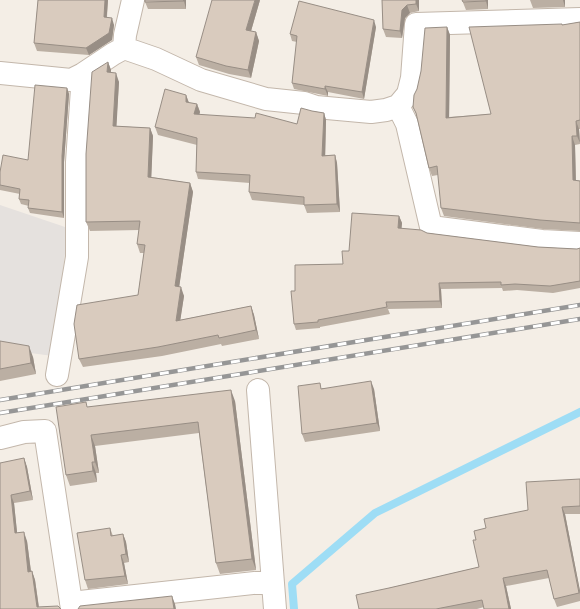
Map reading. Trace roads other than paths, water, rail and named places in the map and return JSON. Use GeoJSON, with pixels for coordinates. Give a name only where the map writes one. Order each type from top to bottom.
{"type":"FeatureCollection","features":[{"type":"Feature","properties":{"kind":"street"},"geometry":{"type":"LineString","coordinates":[[124,48],[125,35],[133,0]]}},
{"type":"Feature","properties":{"kind":"street"},"geometry":{"type":"LineString","coordinates":[[0,73],[71,80],[124,48],[156,58],[201,80],[266,99],[304,103],[316,107],[371,112],[386,110],[398,106],[408,94],[412,78],[416,24],[580,19]]}},
{"type":"Feature","properties":{"kind":"street"},"geometry":{"type":"LineString","coordinates":[[57,375],[77,257],[78,162],[83,74]]}},
{"type":"Feature","properties":{"kind":"street"},"geometry":{"type":"LineString","coordinates":[[398,106],[407,124],[430,227],[542,241],[580,244]]}},
{"type":"Feature","properties":{"kind":"street"},"geometry":{"type":"LineString","coordinates":[[258,390],[275,609]]}},
{"type":"Feature","properties":{"kind":"street"},"geometry":{"type":"LineString","coordinates":[[0,438],[24,432],[45,431],[72,606],[272,581]]}},
{"type":"Feature","properties":{"kind":"waterway"},"geometry":{"type":"LineString","coordinates":[[294,609],[292,584],[375,513],[580,412]]}},
{"type":"Feature","properties":{"kind":"railway"},"geometry":{"type":"LineString","coordinates":[[0,400],[580,305]]}},
{"type":"Feature","properties":{"kind":"railway"},"geometry":{"type":"LineString","coordinates":[[0,413],[580,319]]}}]}
